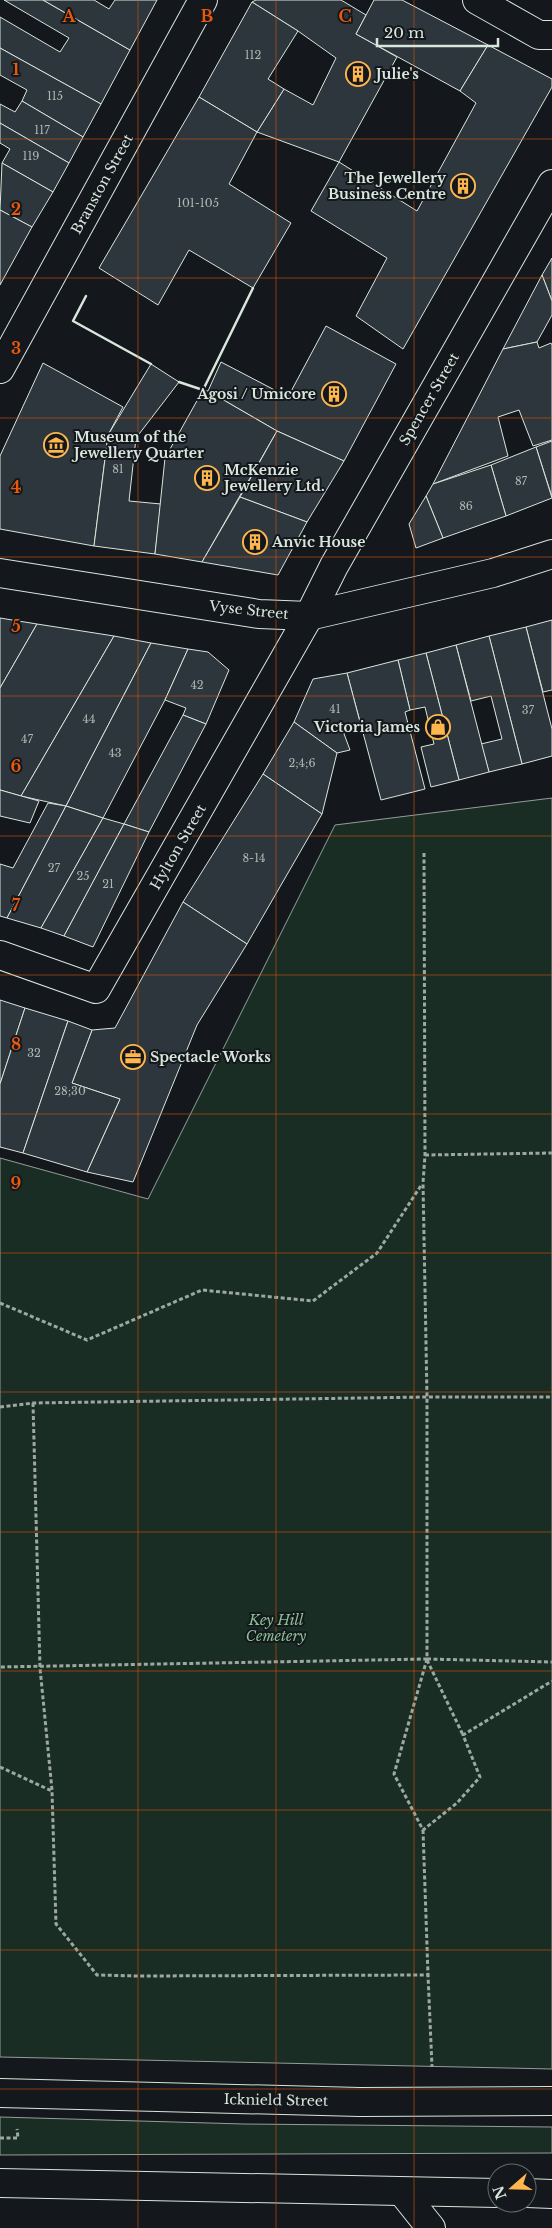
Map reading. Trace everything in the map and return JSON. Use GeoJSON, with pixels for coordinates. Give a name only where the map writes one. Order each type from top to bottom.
{"type":"FeatureCollection","features":[{"type":"Feature","properties":{"kind":"main road","name":"Branston Street"},"geometry":{"type":"LineString","coordinates":[[0,368],[203,0]]}},
{"type":"Feature","properties":{"kind":"main road"},"geometry":{"type":"LineString","coordinates":[[478,0],[548,40]]}},
{"type":"Feature","properties":{"kind":"main road","name":"Spencer Street"},"geometry":{"type":"LineString","coordinates":[[309,616],[339,557],[552,184]]}},
{"type":"Feature","properties":{"kind":"main road","name":"Vyse Street"},"geometry":{"type":"LineString","coordinates":[[0,573],[259,614],[309,616],[493,573],[552,554]]}},
{"type":"Feature","properties":{"kind":"main road","name":"Hylton Street"},"geometry":{"type":"LineString","coordinates":[[0,955],[96,989],[309,616]]}},
{"type":"Feature","properties":{"kind":"main road","name":"Icknield Street"},"geometry":{"type":"LineString","coordinates":[[7,2093],[360,2102],[552,2100]]}},
{"type":"Feature","properties":{"kind":"main road"},"geometry":{"type":"LineString","coordinates":[[0,2183],[403,2193],[487,2193]]}},
{"type":"Feature","properties":{"kind":"main road"},"geometry":{"type":"LineString","coordinates":[[403,2193],[431,2228]]}},
{"type":"Feature","properties":{"kind":"main road"},"geometry":{"type":"LineString","coordinates":[[537,2194],[552,2194]]}},
{"type":"Feature","properties":{"kind":"path"},"geometry":{"type":"LineString","coordinates":[[424,853],[426,1155],[423,1183],[427,1397],[427,1659],[394,1774],[423,1830],[432,2074]]}},
{"type":"Feature","properties":{"kind":"path"},"geometry":{"type":"LineString","coordinates":[[426,1155],[552,1153]]}},
{"type":"Feature","properties":{"kind":"path"},"geometry":{"type":"LineString","coordinates":[[0,1303],[87,1340],[202,1290],[313,1302],[377,1252],[423,1183]]}},
{"type":"Feature","properties":{"kind":"path"},"geometry":{"type":"LineString","coordinates":[[0,1407],[33,1403],[552,1396]]}},
{"type":"Feature","properties":{"kind":"path"},"geometry":{"type":"LineString","coordinates":[[33,1403],[40,1668],[52,1791],[56,1924],[97,1975],[428,1974]]}},
{"type":"Feature","properties":{"kind":"path"},"geometry":{"type":"LineString","coordinates":[[423,1830],[457,1803],[480,1777],[463,1735],[427,1659]]}},
{"type":"Feature","properties":{"kind":"path"},"geometry":{"type":"LineString","coordinates":[[0,1667],[40,1668],[427,1659],[552,1662]]}},
{"type":"Feature","properties":{"kind":"path"},"geometry":{"type":"LineString","coordinates":[[463,1735],[552,1681]]}},
{"type":"Feature","properties":{"kind":"path"},"geometry":{"type":"LineString","coordinates":[[0,1767],[52,1791]]}},
{"type":"Feature","properties":{"kind":"path"},"geometry":{"type":"LineString","coordinates":[[0,2138],[18,2138],[7,2093]]}},
{"type":"Feature","properties":{"kind":"green space","name":"Key Hill Cemetery"},"geometry":{"type":"Polygon","coordinates":[[[552,798],[552,2069],[0,2057],[0,1158],[148,1199],[335,825],[552,798]]]}},
{"type":"Feature","properties":{"kind":"green space"},"geometry":{"type":"Polygon","coordinates":[[[0,2117],[244,2124],[552,2127],[552,2153],[0,2155],[0,2117]]]}},
{"type":"Feature","properties":{"kind":"building"},"geometry":{"type":"Polygon","coordinates":[[[4,0],[43,0],[130,50],[101,104],[0,48],[0,17],[60,52],[69,38],[4,0]]]}},
{"type":"Feature","properties":{"kind":"building"},"geometry":{"type":"Polygon","coordinates":[[[43,0],[94,0],[109,9],[115,0],[157,0],[130,50],[43,0]]]}},
{"type":"Feature","properties":{"kind":"building","name":"Julie's"},"geometry":{"type":"Polygon","coordinates":[[[256,0],[341,0],[366,15],[356,34],[397,57],[339,162],[257,132],[284,89],[313,105],[336,58],[252,2],[256,0]]]}},
{"type":"Feature","properties":{"kind":"building"},"geometry":{"type":"Polygon","coordinates":[[[374,0],[402,0],[488,45],[460,91],[356,34],[374,0]]]}},
{"type":"Feature","properties":{"kind":"building"},"geometry":{"type":"Polygon","coordinates":[[[252,2],[298,31],[268,79],[284,89],[257,132],[199,97],[252,2]]]}},
{"type":"Feature","properties":{"kind":"building","name":"The Jewellery Business Centre"},"geometry":{"type":"Polygon","coordinates":[[[488,45],[552,79],[552,87],[403,349],[356,316],[387,258],[311,211],[339,162],[417,211],[476,103],[460,91],[488,45]]]}},
{"type":"Feature","properties":{"kind":"building"},"geometry":{"type":"Polygon","coordinates":[[[0,48],[101,104],[83,137],[22,101],[27,90],[0,75],[0,48]]]}},
{"type":"Feature","properties":{"kind":"building"},"geometry":{"type":"Polygon","coordinates":[[[199,97],[257,132],[229,184],[291,223],[253,288],[189,250],[158,305],[99,268],[199,97]]]}},
{"type":"Feature","properties":{"kind":"building"},"geometry":{"type":"Polygon","coordinates":[[[22,101],[83,137],[69,163],[0,123],[0,104],[15,112],[22,101]]]}},
{"type":"Feature","properties":{"kind":"building"},"geometry":{"type":"Polygon","coordinates":[[[0,123],[69,163],[53,192],[2,163],[10,149],[0,143],[0,123]]]}},
{"type":"Feature","properties":{"kind":"building"},"geometry":{"type":"Polygon","coordinates":[[[2,163],[53,192],[32,227],[0,210],[2,163]]]}},
{"type":"Feature","properties":{"kind":"building"},"geometry":{"type":"Polygon","coordinates":[[[0,210],[32,227],[0,285],[0,210]]]}},
{"type":"Feature","properties":{"kind":"building"},"geometry":{"type":"Polygon","coordinates":[[[552,258],[552,301],[542,275],[552,258]]]}},
{"type":"Feature","properties":{"kind":"building"},"geometry":{"type":"Polygon","coordinates":[[[542,275],[552,301],[552,315],[537,342],[503,349],[542,275]]]}},
{"type":"Feature","properties":{"kind":"building","name":"Agosi / Umicore"},"geometry":{"type":"Polygon","coordinates":[[[326,326],[396,364],[344,461],[277,431],[208,391],[221,362],[288,397],[326,326]]]}},
{"type":"Feature","properties":{"kind":"building"},"geometry":{"type":"Polygon","coordinates":[[[537,342],[539,348],[551,343],[552,345],[552,440],[533,446],[519,410],[498,417],[508,456],[433,484],[503,349],[537,342]]]}},
{"type":"Feature","properties":{"kind":"building","name":"Museum of the Jewellery Quarter"},"geometry":{"type":"Polygon","coordinates":[[[43,363],[123,407],[108,435],[94,546],[0,529],[0,456],[43,363]]]}},
{"type":"Feature","properties":{"kind":"building"},"geometry":{"type":"Polygon","coordinates":[[[151,364],[179,382],[136,438],[129,501],[161,504],[155,554],[94,546],[108,435],[151,364]]]}},
{"type":"Feature","properties":{"kind":"building","name":"McKenzie Jewellery Ltd."},"geometry":{"type":"Polygon","coordinates":[[[203,390],[208,391],[277,431],[202,562],[155,554],[165,458],[203,390]]]}},
{"type":"Feature","properties":{"kind":"building"},"geometry":{"type":"Polygon","coordinates":[[[277,431],[344,461],[307,522],[240,497],[277,431]]]}},
{"type":"Feature","properties":{"kind":"building"},"geometry":{"type":"Polygon","coordinates":[[[552,441],[552,497],[536,447],[552,441]]]}},
{"type":"Feature","properties":{"kind":"building"},"geometry":{"type":"Polygon","coordinates":[[[536,447],[552,498],[506,516],[491,465],[536,447]]]}},
{"type":"Feature","properties":{"kind":"building"},"geometry":{"type":"Polygon","coordinates":[[[491,465],[506,516],[443,538],[426,496],[433,484],[491,465]]]}},
{"type":"Feature","properties":{"kind":"building"},"geometry":{"type":"Polygon","coordinates":[[[426,496],[443,538],[416,548],[409,524],[426,496]]]}},
{"type":"Feature","properties":{"kind":"building","name":"Anvic House"},"geometry":{"type":"Polygon","coordinates":[[[240,497],[307,522],[278,575],[202,562],[240,497]]]}},
{"type":"Feature","properties":{"kind":"building"},"geometry":{"type":"Polygon","coordinates":[[[0,618],[37,624],[0,688],[0,618]]]}},
{"type":"Feature","properties":{"kind":"building"},"geometry":{"type":"Polygon","coordinates":[[[552,620],[552,690],[543,692],[526,627],[552,620]]]}},
{"type":"Feature","properties":{"kind":"building"},"geometry":{"type":"Polygon","coordinates":[[[37,624],[114,636],[21,796],[0,790],[0,688],[37,624]]]}},
{"type":"Feature","properties":{"kind":"building"},"geometry":{"type":"Polygon","coordinates":[[[526,627],[552,729],[552,756],[522,764],[489,636],[526,627]]]}},
{"type":"Feature","properties":{"kind":"building"},"geometry":{"type":"Polygon","coordinates":[[[114,636],[151,643],[66,806],[21,796],[114,636]]]}},
{"type":"Feature","properties":{"kind":"building"},"geometry":{"type":"Polygon","coordinates":[[[489,636],[522,764],[489,772],[481,744],[502,739],[491,696],[471,701],[456,645],[489,636]]]}},
{"type":"Feature","properties":{"kind":"building"},"geometry":{"type":"Polygon","coordinates":[[[151,643],[188,649],[165,700],[103,818],[66,806],[151,643]]]}},
{"type":"Feature","properties":{"kind":"building"},"geometry":{"type":"Polygon","coordinates":[[[456,645],[489,772],[459,780],[426,653],[456,645]]]}},
{"type":"Feature","properties":{"kind":"building"},"geometry":{"type":"Polygon","coordinates":[[[188,649],[208,652],[229,670],[206,724],[183,715],[186,708],[165,700],[188,649]]]}},
{"type":"Feature","properties":{"kind":"building","name":"Victoria James"},"geometry":{"type":"Polygon","coordinates":[[[426,653],[459,780],[431,787],[421,747],[434,744],[425,707],[410,710],[398,660],[426,653]]]}},
{"type":"Feature","properties":{"kind":"building"},"geometry":{"type":"Polygon","coordinates":[[[398,660],[410,710],[405,712],[425,789],[381,800],[347,673],[398,660]]]}},
{"type":"Feature","properties":{"kind":"building"},"geometry":{"type":"Polygon","coordinates":[[[347,673],[360,722],[343,731],[350,750],[337,753],[294,722],[313,679],[347,673]]]}},
{"type":"Feature","properties":{"kind":"building"},"geometry":{"type":"Polygon","coordinates":[[[183,715],[206,724],[149,832],[124,824],[183,715]]]}},
{"type":"Feature","properties":{"kind":"building"},"geometry":{"type":"Polygon","coordinates":[[[294,722],[337,753],[322,814],[263,774],[294,722]]]}},
{"type":"Feature","properties":{"kind":"building"},"geometry":{"type":"Polygon","coordinates":[[[263,774],[322,814],[247,944],[183,902],[263,774]]]}},
{"type":"Feature","properties":{"kind":"building"},"geometry":{"type":"Polygon","coordinates":[[[0,790],[39,801],[30,823],[0,816],[0,790]]]}},
{"type":"Feature","properties":{"kind":"building"},"geometry":{"type":"Polygon","coordinates":[[[48,803],[66,806],[7,918],[0,916],[0,864],[13,868],[48,803]]]}},
{"type":"Feature","properties":{"kind":"building"},"geometry":{"type":"Polygon","coordinates":[[[66,806],[103,818],[41,928],[7,918],[66,806]]]}},
{"type":"Feature","properties":{"kind":"building"},"geometry":{"type":"Polygon","coordinates":[[[103,818],[124,824],[64,936],[41,928],[103,818]]]}},
{"type":"Feature","properties":{"kind":"building"},"geometry":{"type":"Polygon","coordinates":[[[124,824],[149,832],[93,947],[64,936],[124,824]]]}},
{"type":"Feature","properties":{"kind":"building","name":"Spectacle Works"},"geometry":{"type":"Polygon","coordinates":[[[183,902],[247,944],[197,1025],[133,1182],[87,1172],[120,1099],[72,1083],[92,1030],[115,1028],[183,902]]]}},
{"type":"Feature","properties":{"kind":"building"},"geometry":{"type":"Polygon","coordinates":[[[0,1000],[25,1008],[0,1084],[0,1000]]]}},
{"type":"Feature","properties":{"kind":"building"},"geometry":{"type":"Polygon","coordinates":[[[25,1008],[68,1021],[23,1153],[0,1147],[0,1084],[25,1008]]]}},
{"type":"Feature","properties":{"kind":"building"},"geometry":{"type":"Polygon","coordinates":[[[68,1021],[92,1030],[72,1083],[120,1099],[87,1172],[23,1153],[68,1021]]]}},
{"type":"Feature","properties":{"kind":"wall"},"geometry":{"type":"LineString","coordinates":[[179,382],[203,390],[253,288]]}},
{"type":"Feature","properties":{"kind":"wall"},"geometry":{"type":"LineString","coordinates":[[86,296],[73,321],[151,364]]}},
{"type":"Feature","properties":{"kind":"place","name":"Julie's"},"geometry":{"type":"Point","coordinates":[358,74]}},
{"type":"Feature","properties":{"kind":"place","name":"The Jewellery Business Centre"},"geometry":{"type":"Point","coordinates":[463,186]}},
{"type":"Feature","properties":{"kind":"place","name":"Agosi / Umicore"},"geometry":{"type":"Point","coordinates":[334,394]}},
{"type":"Feature","properties":{"kind":"place","name":"Museum of the Jewellery Quarter"},"geometry":{"type":"Point","coordinates":[56,445]}},
{"type":"Feature","properties":{"kind":"place","name":"McKenzie Jewellery Ltd."},"geometry":{"type":"Point","coordinates":[207,478]}},
{"type":"Feature","properties":{"kind":"place","name":"Anvic House"},"geometry":{"type":"Point","coordinates":[255,542]}},
{"type":"Feature","properties":{"kind":"place","name":"Victoria James"},"geometry":{"type":"Point","coordinates":[438,727]}},
{"type":"Feature","properties":{"kind":"place","name":"Spectacle Works"},"geometry":{"type":"Point","coordinates":[133,1057]}}]}
